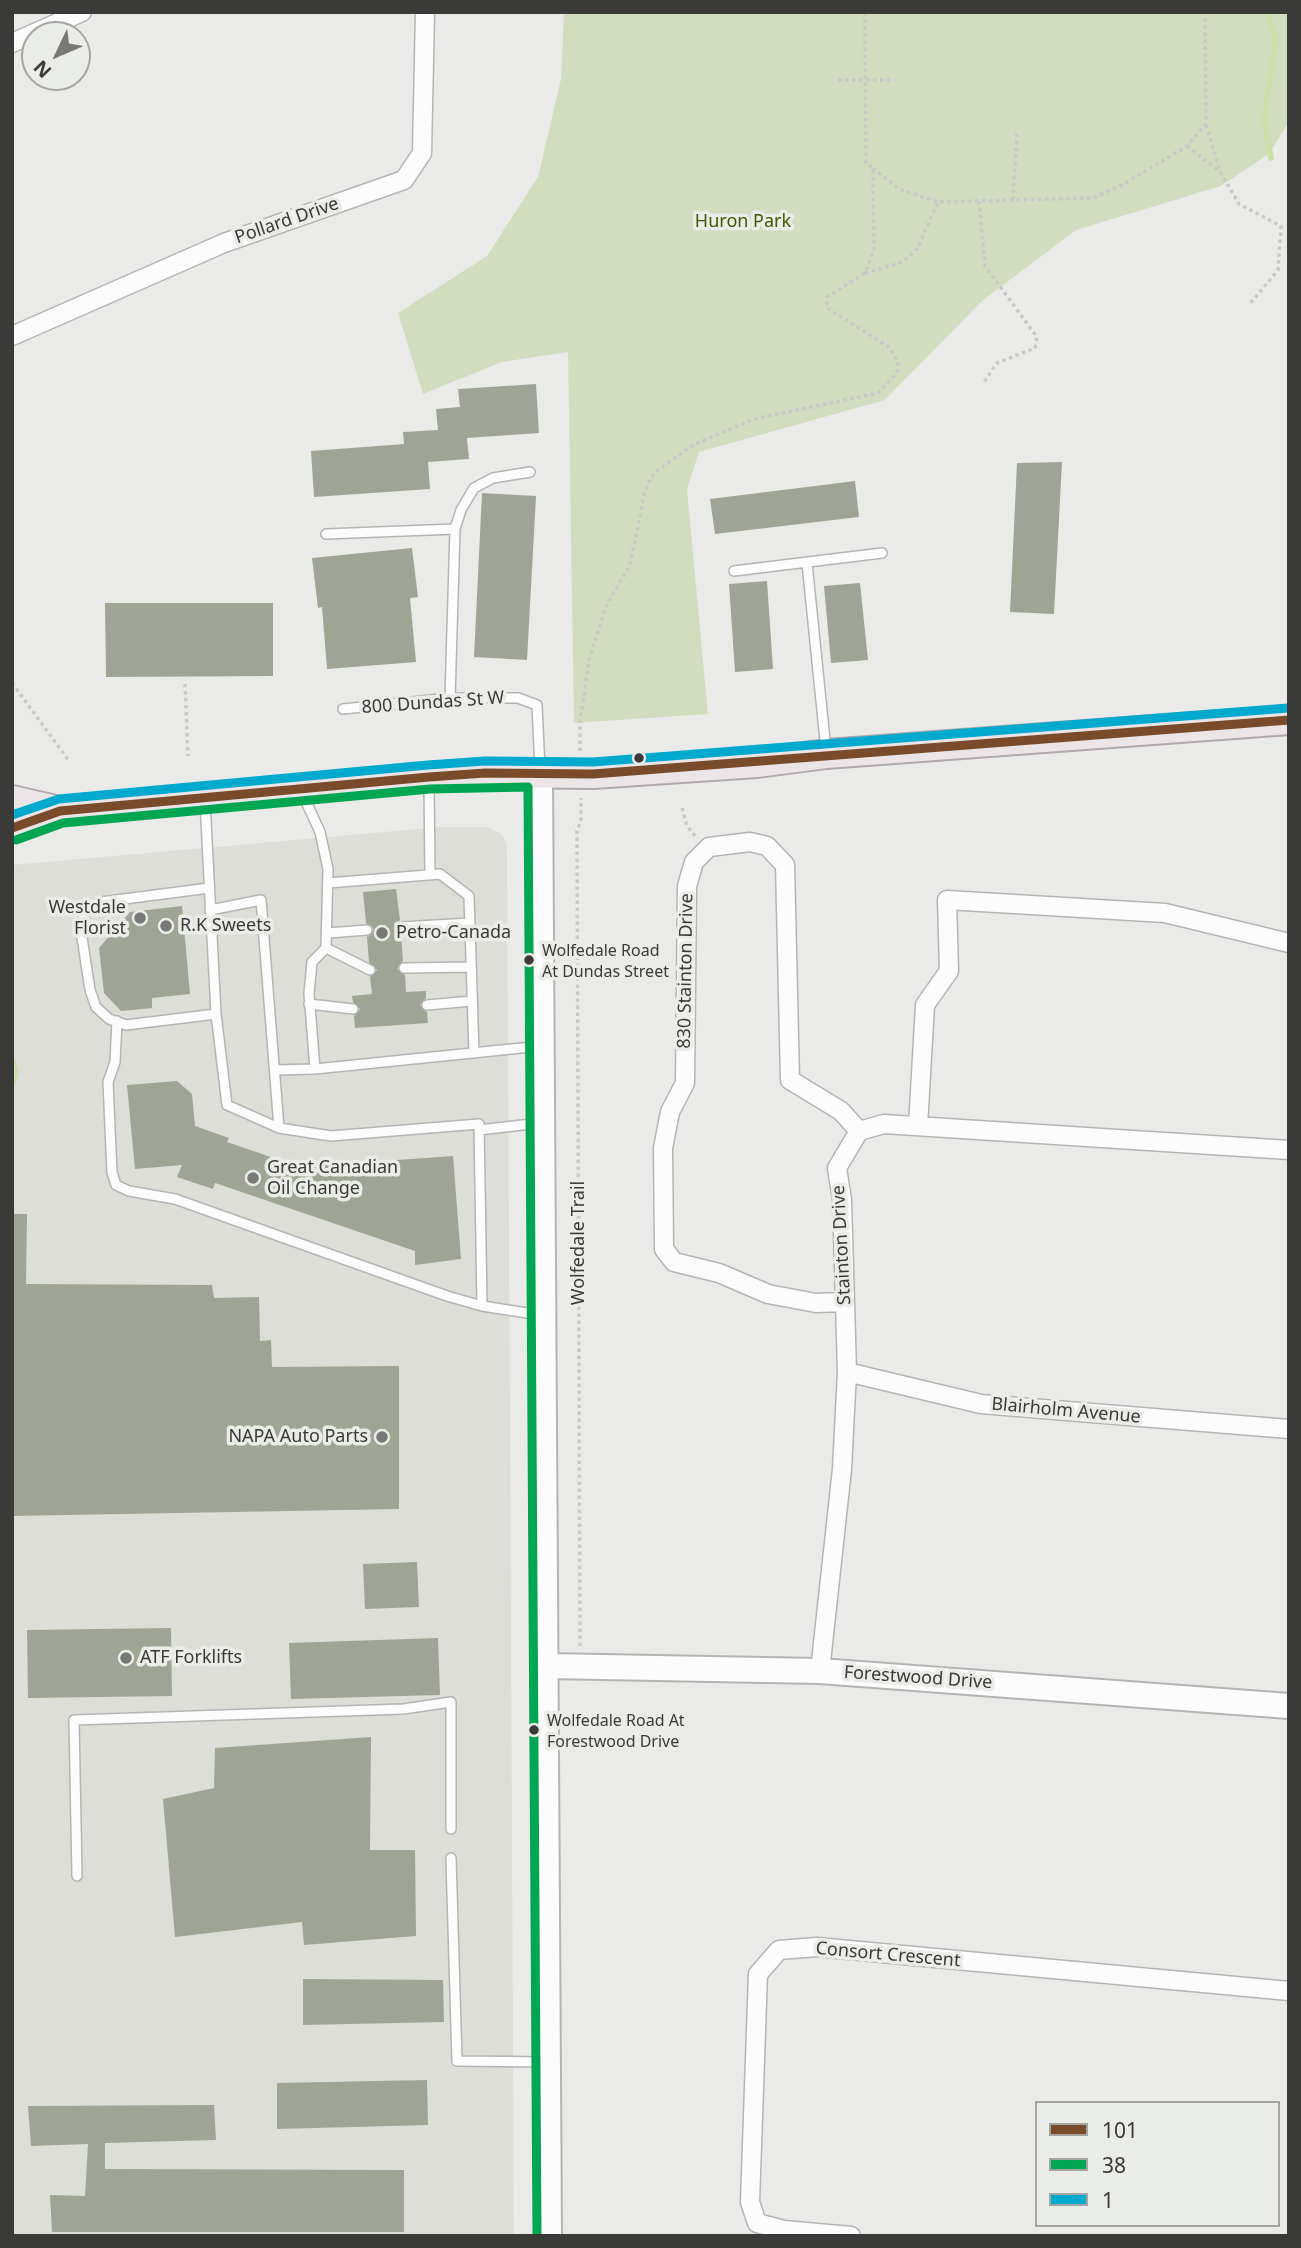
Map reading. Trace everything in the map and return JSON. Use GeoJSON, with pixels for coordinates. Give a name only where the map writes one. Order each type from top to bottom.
{"type":"FeatureCollection","features":[{"type":"Feature","properties":{"kind":"main road"},"geometry":{"type":"LineString","coordinates":[[12,800],[60,810],[429,777],[593,774],[1289,720]]}},
{"type":"Feature","properties":{"kind":"main road"},"geometry":{"type":"LineString","coordinates":[[12,828],[60,810]]}},
{"type":"Feature","properties":{"kind":"street"},"geometry":{"type":"LineString","coordinates":[[12,43],[82,12]]}},
{"type":"Feature","properties":{"kind":"street","name":"Pollard Drive"},"geometry":{"type":"LineString","coordinates":[[12,336],[224,243],[404,180],[422,153],[425,12]]}},
{"type":"Feature","properties":{"kind":"street"},"geometry":{"type":"LineString","coordinates":[[540,774],[549,2236]]}},
{"type":"Feature","properties":{"kind":"street"},"geometry":{"type":"LineString","coordinates":[[706,850],[709,847],[750,842],[767,846],[785,865],[790,1080],[841,1111],[859,1131],[884,1124],[1289,1150]]}},
{"type":"Feature","properties":{"kind":"street","name":"830 Stainton Drive"},"geometry":{"type":"LineString","coordinates":[[706,850],[694,862],[687,886],[685,1083],[670,1112],[663,1148],[664,1249],[674,1262],[719,1273],[768,1294],[816,1303],[845,1302]]}},
{"type":"Feature","properties":{"kind":"street"},"geometry":{"type":"LineString","coordinates":[[918,1126],[925,1005],[949,971],[947,900],[1165,913],[1289,943]]}},
{"type":"Feature","properties":{"kind":"street","name":"Stainton Drive"},"geometry":{"type":"LineString","coordinates":[[820,1671],[842,1469],[847,1372],[842,1200],[837,1168],[859,1131]]}},
{"type":"Feature","properties":{"kind":"street","name":"Blairholm Avenue"},"geometry":{"type":"LineString","coordinates":[[847,1372],[981,1404],[1289,1429]]}},
{"type":"Feature","properties":{"kind":"street","name":"Forestwood Drive"},"geometry":{"type":"LineString","coordinates":[[547,1666],[820,1671],[1289,1706]]}},
{"type":"Feature","properties":{"kind":"street","name":"Consort Crescent"},"geometry":{"type":"LineString","coordinates":[[851,2236],[784,2231],[757,2223],[750,2202],[758,1974],[779,1950],[817,1947],[1289,1991]]}},
{"type":"Feature","properties":{"kind":"lane"},"geometry":{"type":"LineString","coordinates":[[450,698],[455,529],[461,509],[474,488],[493,478],[530,472]]}},
{"type":"Feature","properties":{"kind":"lane"},"geometry":{"type":"LineString","coordinates":[[327,534],[455,529]]}},
{"type":"Feature","properties":{"kind":"lane"},"geometry":{"type":"LineString","coordinates":[[734,571],[882,553]]}},
{"type":"Feature","properties":{"kind":"lane"},"geometry":{"type":"LineString","coordinates":[[807,563],[826,754]]}},
{"type":"Feature","properties":{"kind":"lane","name":"800 Dundas St W"},"geometry":{"type":"LineString","coordinates":[[343,709],[450,698],[518,698],[537,705],[540,774]]}},
{"type":"Feature","properties":{"kind":"lane"},"geometry":{"type":"LineString","coordinates":[[429,777],[429,875]]}},
{"type":"Feature","properties":{"kind":"lane"},"geometry":{"type":"LineString","coordinates":[[300,788],[320,832],[328,883],[326,948],[312,962],[309,1004],[315,1069]]}},
{"type":"Feature","properties":{"kind":"lane"},"geometry":{"type":"LineString","coordinates":[[205,799],[216,1014],[227,1105],[279,1128],[331,1136],[479,1124],[482,1306]]}},
{"type":"Feature","properties":{"kind":"lane"},"geometry":{"type":"LineString","coordinates":[[328,883],[440,874],[469,896],[474,1053]]}},
{"type":"Feature","properties":{"kind":"lane"},"geometry":{"type":"LineString","coordinates":[[209,888],[101,902],[85,912],[81,931],[90,990],[96,1007],[109,1019],[126,1025],[216,1014]]}},
{"type":"Feature","properties":{"kind":"lane"},"geometry":{"type":"LineString","coordinates":[[210,910],[261,900],[279,1128]]}},
{"type":"Feature","properties":{"kind":"lane"},"geometry":{"type":"LineString","coordinates":[[401,928],[470,923]]}},
{"type":"Feature","properties":{"kind":"lane"},"geometry":{"type":"LineString","coordinates":[[328,933],[367,930]]}},
{"type":"Feature","properties":{"kind":"lane"},"geometry":{"type":"LineString","coordinates":[[326,948],[370,970]]}},
{"type":"Feature","properties":{"kind":"lane"},"geometry":{"type":"LineString","coordinates":[[404,968],[471,967]]}},
{"type":"Feature","properties":{"kind":"lane"},"geometry":{"type":"LineString","coordinates":[[427,1005],[472,1001]]}},
{"type":"Feature","properties":{"kind":"lane"},"geometry":{"type":"LineString","coordinates":[[309,1004],[353,1009]]}},
{"type":"Feature","properties":{"kind":"lane"},"geometry":{"type":"LineString","coordinates":[[117,1021],[115,1062],[108,1082],[112,1172],[116,1185],[129,1191],[175,1199],[482,1306],[543,1316]]}},
{"type":"Feature","properties":{"kind":"lane"},"geometry":{"type":"LineString","coordinates":[[275,1070],[315,1069],[543,1045]]}},
{"type":"Feature","properties":{"kind":"lane"},"geometry":{"type":"LineString","coordinates":[[479,1130],[544,1122]]}},
{"type":"Feature","properties":{"kind":"lane"},"geometry":{"type":"LineString","coordinates":[[77,1876],[74,1720],[403,1709],[451,1702],[451,1829]]}},
{"type":"Feature","properties":{"kind":"lane"},"geometry":{"type":"LineString","coordinates":[[451,1858],[457,2061],[549,2062]]}},
{"type":"Feature","properties":{"kind":"path"},"geometry":{"type":"LineString","coordinates":[[865,12],[866,163],[900,189],[938,202],[1093,198],[1122,185],[1186,146],[1206,124]]}},
{"type":"Feature","properties":{"kind":"path"},"geometry":{"type":"LineString","coordinates":[[1205,12],[1206,124],[1221,173],[1239,204],[1281,226],[1279,270],[1249,305]]}},
{"type":"Feature","properties":{"kind":"path"},"geometry":{"type":"LineString","coordinates":[[838,80],[895,80]]}},
{"type":"Feature","properties":{"kind":"path"},"geometry":{"type":"LineString","coordinates":[[1013,200],[1017,132]]}},
{"type":"Feature","properties":{"kind":"path"},"geometry":{"type":"LineString","coordinates":[[1186,146],[1221,173]]}},
{"type":"Feature","properties":{"kind":"path"},"geometry":{"type":"LineString","coordinates":[[865,273],[874,250],[873,168]]}},
{"type":"Feature","properties":{"kind":"path"},"geometry":{"type":"LineString","coordinates":[[979,201],[985,266],[1037,337],[1035,348],[997,363],[984,382]]}},
{"type":"Feature","properties":{"kind":"path"},"geometry":{"type":"LineString","coordinates":[[579,729],[589,660],[607,604],[630,565],[645,491],[654,473],[693,445],[754,419],[878,393],[897,373],[898,362],[889,347],[827,309],[827,297],[865,273],[903,262],[917,249],[938,202]]}},
{"type":"Feature","properties":{"kind":"path"},"geometry":{"type":"LineString","coordinates":[[12,683],[69,761]]}},
{"type":"Feature","properties":{"kind":"path"},"geometry":{"type":"LineString","coordinates":[[185,684],[188,755]]}},
{"type":"Feature","properties":{"kind":"path"},"geometry":{"type":"LineString","coordinates":[[682,808],[688,826],[706,850]]}},
{"type":"Feature","properties":{"kind":"path","name":"Wolfedale Trail"},"geometry":{"type":"LineString","coordinates":[[579,1667],[577,831],[581,821]]}},
{"type":"Feature","properties":{"kind":"shaded area"},"geometry":{"type":"Polygon","coordinates":[[[441,827],[487,827],[500,833],[507,844],[514,2236],[12,2236],[12,865],[441,827]]]}},
{"type":"Feature","properties":{"kind":"green space","name":"Huron Park"},"geometry":{"type":"Polygon","coordinates":[[[564,12],[1289,12],[1289,121],[1270,153],[1221,186],[1076,230],[982,301],[885,400],[699,452],[687,489],[708,714],[574,723],[568,352],[502,362],[423,394],[398,313],[487,256],[538,177],[561,79],[564,12]]]}},
{"type":"Feature","properties":{"kind":"building"},"geometry":{"type":"Polygon","coordinates":[[[536,384],[539,433],[467,438],[469,459],[428,462],[430,489],[314,497],[311,451],[404,444],[403,432],[438,430],[436,409],[460,407],[458,389],[536,384]]]}},
{"type":"Feature","properties":{"kind":"building"},"geometry":{"type":"Polygon","coordinates":[[[1062,462],[1054,614],[1010,612],[1017,463],[1062,462]]]}},
{"type":"Feature","properties":{"kind":"building"},"geometry":{"type":"Polygon","coordinates":[[[855,481],[859,517],[715,534],[710,499],[855,481]]]}},
{"type":"Feature","properties":{"kind":"building"},"geometry":{"type":"Polygon","coordinates":[[[482,493],[536,496],[527,660],[474,657],[482,493]]]}},
{"type":"Feature","properties":{"kind":"building"},"geometry":{"type":"Polygon","coordinates":[[[412,548],[418,597],[410,598],[416,662],[327,669],[322,607],[318,608],[312,558],[412,548]]]}},
{"type":"Feature","properties":{"kind":"building"},"geometry":{"type":"Polygon","coordinates":[[[767,581],[773,669],[735,672],[729,584],[767,581]]]}},
{"type":"Feature","properties":{"kind":"building"},"geometry":{"type":"Polygon","coordinates":[[[860,583],[868,660],[831,663],[824,586],[860,583]]]}},
{"type":"Feature","properties":{"kind":"building"},"geometry":{"type":"Polygon","coordinates":[[[105,603],[273,603],[273,676],[106,677],[105,603]]]}},
{"type":"Feature","properties":{"kind":"building"},"geometry":{"type":"Polygon","coordinates":[[[396,889],[400,920],[394,928],[401,934],[403,961],[397,969],[405,975],[406,992],[426,991],[426,998],[420,1005],[427,1012],[428,1023],[355,1028],[354,1016],[360,1009],[353,1002],[352,996],[372,994],[370,977],[377,970],[369,962],[367,937],[374,929],[366,923],[363,892],[396,889]]]}},
{"type":"Feature","properties":{"kind":"building"},"geometry":{"type":"Polygon","coordinates":[[[182,906],[190,994],[152,998],[152,1008],[121,1011],[104,993],[99,948],[130,912],[182,906]]]}},
{"type":"Feature","properties":{"kind":"building"},"geometry":{"type":"Polygon","coordinates":[[[177,1081],[192,1094],[195,1126],[229,1138],[227,1142],[300,1167],[453,1156],[461,1259],[415,1265],[415,1251],[215,1183],[213,1189],[177,1177],[182,1165],[135,1169],[127,1085],[177,1081]]]}},
{"type":"Feature","properties":{"kind":"building"},"geometry":{"type":"Polygon","coordinates":[[[12,1214],[27,1214],[26,1284],[212,1285],[214,1298],[259,1297],[260,1341],[271,1340],[272,1367],[399,1366],[399,1509],[12,1516],[12,1214]]]}},
{"type":"Feature","properties":{"kind":"building"},"geometry":{"type":"Polygon","coordinates":[[[417,1562],[419,1607],[365,1609],[363,1564],[417,1562]]]}},
{"type":"Feature","properties":{"kind":"building"},"geometry":{"type":"Polygon","coordinates":[[[171,1628],[172,1696],[28,1698],[27,1630],[171,1628]]]}},
{"type":"Feature","properties":{"kind":"building"},"geometry":{"type":"Polygon","coordinates":[[[438,1638],[440,1695],[291,1699],[289,1643],[438,1638]]]}},
{"type":"Feature","properties":{"kind":"building"},"geometry":{"type":"Polygon","coordinates":[[[371,1737],[370,1850],[415,1850],[416,1936],[304,1945],[302,1922],[175,1937],[163,1799],[214,1788],[215,1748],[371,1737]]]}},
{"type":"Feature","properties":{"kind":"building"},"geometry":{"type":"Polygon","coordinates":[[[303,1979],[443,1980],[444,2022],[303,2025],[303,1979]]]}},
{"type":"Feature","properties":{"kind":"building"},"geometry":{"type":"Polygon","coordinates":[[[427,2080],[428,2125],[277,2129],[277,2083],[427,2080]]]}},
{"type":"Feature","properties":{"kind":"building"},"geometry":{"type":"Polygon","coordinates":[[[214,2105],[216,2140],[105,2143],[105,2169],[404,2170],[404,2232],[52,2232],[50,2195],[85,2196],[88,2144],[31,2146],[28,2106],[214,2105]]]}},
{"type":"Feature","properties":{"kind":"waterway"},"geometry":{"type":"LineString","coordinates":[[1267,12],[1276,38],[1264,120],[1271,158]]}},
{"type":"Feature","properties":{"kind":"waterway"},"geometry":{"type":"LineString","coordinates":[[12,1059],[16,1074],[12,1085]]}},
{"type":"Feature","properties":{"kind":"transit line","name":"1"},"geometry":{"type":"LineString","coordinates":[[12,815],[59,799],[428,765],[485,761],[593,762],[1288,708]]}},
{"type":"Feature","properties":{"kind":"transit line","name":"101"},"geometry":{"type":"LineString","coordinates":[[12,828],[60,811],[429,777],[485,773],[593,774],[1289,720]]}},
{"type":"Feature","properties":{"kind":"transit line","name":"38"},"geometry":{"type":"LineString","coordinates":[[16,840],[63,823],[430,789],[528,787],[537,2236]]}},
{"type":"Feature","properties":{"kind":"place","name":"Westdale Florist"},"geometry":{"type":"Point","coordinates":[140,918]}},
{"type":"Feature","properties":{"kind":"place","name":"R.K Sweets"},"geometry":{"type":"Point","coordinates":[166,926]}},
{"type":"Feature","properties":{"kind":"place","name":"Petro-Canada"},"geometry":{"type":"Point","coordinates":[382,933]}},
{"type":"Feature","properties":{"kind":"place","name":"Wolfedale Road At Dundas Street"},"geometry":{"type":"Point","coordinates":[529,960]}},
{"type":"Feature","properties":{"kind":"place","name":"Great Canadian Oil Change"},"geometry":{"type":"Point","coordinates":[253,1178]}},
{"type":"Feature","properties":{"kind":"place","name":"NAPA Auto Parts"},"geometry":{"type":"Point","coordinates":[382,1437]}},
{"type":"Feature","properties":{"kind":"place","name":"ATF Forklifts"},"geometry":{"type":"Point","coordinates":[126,1658]}},
{"type":"Feature","properties":{"kind":"place","name":"Wolfedale Road At Forestwood Drive"},"geometry":{"type":"Point","coordinates":[534,1730]}}]}
